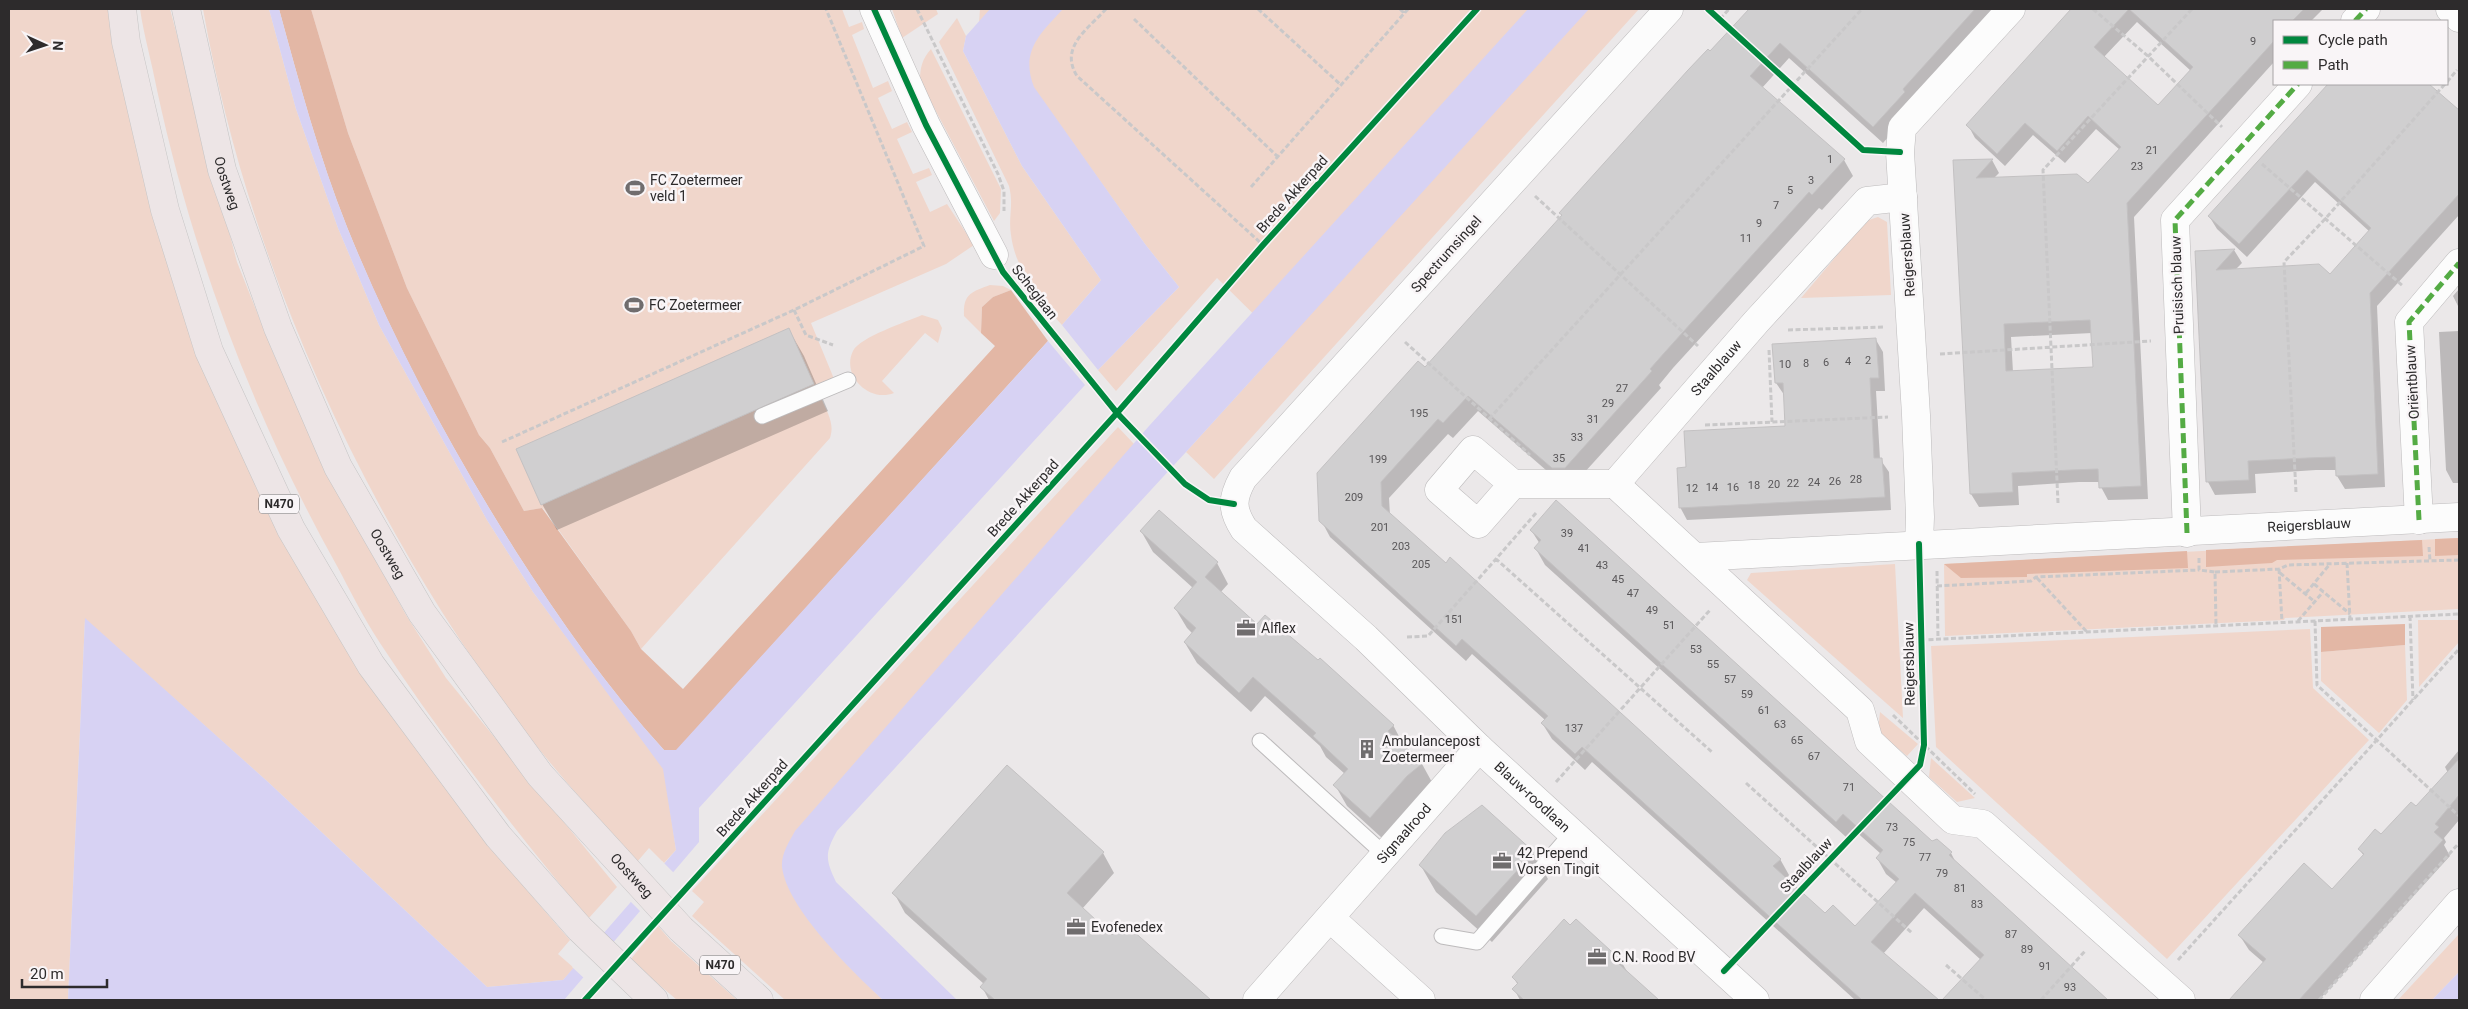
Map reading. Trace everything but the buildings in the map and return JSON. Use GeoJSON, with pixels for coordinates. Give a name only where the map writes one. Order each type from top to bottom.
{"type":"FeatureCollection","features":[{"type":"Feature","properties":{"kind":"main road","name":"N470"},"geometry":{"type":"LineString","coordinates":[[122,9],[126,42],[165,210],[209,351],[291,529],[372,665],[498,836],[580,929],[632,981],[654,1000]]}},
{"type":"Feature","properties":{"kind":"main road","name":"Oostweg"},"geometry":{"type":"LineString","coordinates":[[186,9],[222,170],[278,328],[338,467],[422,613],[540,775],[681,929],[759,1000]]}},
{"type":"Feature","properties":{"kind":"street"},"geometry":{"type":"LineString","coordinates":[[874,9],[926,125],[994,255]]}},
{"type":"Feature","properties":{"kind":"street","name":"Spectrumsingel"},"geometry":{"type":"LineString","coordinates":[[1234,504],[1235,493],[1243,478],[1669,9]]}},
{"type":"Feature","properties":{"kind":"street","name":"Reigersblauw"},"geometry":{"type":"LineString","coordinates":[[2012,9],[1902,128],[1900,152],[1912,326],[1920,517],[1928,544],[2187,533],[2459,518]]}},
{"type":"Feature","properties":{"kind":"street"},"geometry":{"type":"LineString","coordinates":[[2356,20],[2366,9]]}},
{"type":"Feature","properties":{"kind":"street","name":"Pruisisch blauw"},"geometry":{"type":"LineString","coordinates":[[2187,533],[2175,220],[2297,85]]}},
{"type":"Feature","properties":{"kind":"street","name":"Staalblauw"},"geometry":{"type":"LineString","coordinates":[[1615,484],[1718,365],[1762,326],[1868,201],[1903,197]]}},
{"type":"Feature","properties":{"kind":"street","name":"Oriëntblauw"},"geometry":{"type":"LineString","coordinates":[[2419,520],[2409,322],[2459,263]]}},
{"type":"Feature","properties":{"kind":"street"},"geometry":{"type":"LineString","coordinates":[[1513,484],[1615,484],[1860,710],[1869,741],[1953,820],[1983,824],[2102,932],[2181,1000]]}},
{"type":"Feature","properties":{"kind":"street","name":"Blauw-roodlaan"},"geometry":{"type":"LineString","coordinates":[[1234,504],[1237,518],[1244,529],[1366,638],[1479,748],[1755,1000]]}},
{"type":"Feature","properties":{"kind":"street"},"geometry":{"type":"LineString","coordinates":[[1696,557],[1928,544]]}},
{"type":"Feature","properties":{"kind":"street","name":"Signaalrood"},"geometry":{"type":"LineString","coordinates":[[1257,1000],[1479,748]]}},
{"type":"Feature","properties":{"kind":"street"},"geometry":{"type":"LineString","coordinates":[[2374,1000],[2459,903]]}},
{"type":"Feature","properties":{"kind":"street"},"geometry":{"type":"LineString","coordinates":[[1330,918],[1421,1000]]}},
{"type":"Feature","properties":{"kind":"lane"},"geometry":{"type":"LineString","coordinates":[[762,416],[848,380]]}},
{"type":"Feature","properties":{"kind":"lane"},"geometry":{"type":"LineString","coordinates":[[1260,741],[1384,854]]}},
{"type":"Feature","properties":{"kind":"lane"},"geometry":{"type":"LineString","coordinates":[[1442,936],[1477,942],[1572,833]]}},
{"type":"Feature","properties":{"kind":"path"},"geometry":{"type":"LineString","coordinates":[[502,442],[794,310],[924,246],[826,9]]}},
{"type":"Feature","properties":{"kind":"path"},"geometry":{"type":"LineString","coordinates":[[917,9],[998,174],[1004,190],[1003,214]]}},
{"type":"Feature","properties":{"kind":"path"},"geometry":{"type":"LineString","coordinates":[[1106,9],[1073,45],[1070,60],[1077,76],[1263,245]]}},
{"type":"Feature","properties":{"kind":"path"},"geometry":{"type":"LineString","coordinates":[[1258,9],[1341,84]]}},
{"type":"Feature","properties":{"kind":"path"},"geometry":{"type":"LineString","coordinates":[[1400,9],[1404,13]]}},
{"type":"Feature","properties":{"kind":"path"},"geometry":{"type":"LineString","coordinates":[[1251,187],[1408,9]]}},
{"type":"Feature","properties":{"kind":"path"},"geometry":{"type":"LineString","coordinates":[[1720,19],[1729,9]]}},
{"type":"Feature","properties":{"kind":"path"},"geometry":{"type":"LineString","coordinates":[[1489,419],[1862,9]]}},
{"type":"Feature","properties":{"kind":"path"},"geometry":{"type":"LineString","coordinates":[[2058,503],[2043,170],[2192,9]]}},
{"type":"Feature","properties":{"kind":"path"},"geometry":{"type":"LineString","coordinates":[[1714,14],[1727,26]]}},
{"type":"Feature","properties":{"kind":"path"},"geometry":{"type":"LineString","coordinates":[[1134,19],[1278,157]]}},
{"type":"Feature","properties":{"kind":"path"},"geometry":{"type":"LineString","coordinates":[[2448,81],[2457,70]]}},
{"type":"Feature","properties":{"kind":"path"},"geometry":{"type":"LineString","coordinates":[[1786,79],[1800,92]]}},
{"type":"Feature","properties":{"kind":"path"},"geometry":{"type":"LineString","coordinates":[[2296,492],[2284,262],[2325,219],[2444,85]]}},
{"type":"Feature","properties":{"kind":"path"},"geometry":{"type":"LineString","coordinates":[[1515,178],[1718,365]]}},
{"type":"Feature","properties":{"kind":"path"},"geometry":{"type":"LineString","coordinates":[[794,310],[806,335],[833,346]]}},
{"type":"Feature","properties":{"kind":"path"},"geometry":{"type":"LineString","coordinates":[[1366,638],[1428,636],[1561,484],[1384,323]]}},
{"type":"Feature","properties":{"kind":"path"},"geometry":{"type":"LineString","coordinates":[[1772,422],[1762,326],[1912,326]]}},
{"type":"Feature","properties":{"kind":"path"},"geometry":{"type":"LineString","coordinates":[[1913,355],[2179,339]]}},
{"type":"Feature","properties":{"kind":"path"},"geometry":{"type":"LineString","coordinates":[[1664,427],[1916,415]]}},
{"type":"Feature","properties":{"kind":"path"},"geometry":{"type":"LineString","coordinates":[[2187,533],[2199,550],[2198,570]]}},
{"type":"Feature","properties":{"kind":"path"},"geometry":{"type":"LineString","coordinates":[[1928,544],[1937,586],[1938,639]]}},
{"type":"Feature","properties":{"kind":"path"},"geometry":{"type":"LineString","coordinates":[[1496,559],[1712,752]]}},
{"type":"Feature","properties":{"kind":"path"},"geometry":{"type":"LineString","coordinates":[[1937,586],[2030,581],[2036,577],[2198,570],[2214,572],[2280,571],[2288,565],[2459,560]]}},
{"type":"Feature","properties":{"kind":"path"},"geometry":{"type":"LineString","coordinates":[[2347,563],[2350,616]]}},
{"type":"Feature","properties":{"kind":"path"},"geometry":{"type":"LineString","coordinates":[[2306,593],[2331,564]]}},
{"type":"Feature","properties":{"kind":"path"},"geometry":{"type":"LineString","coordinates":[[2280,571],[2315,602]]}},
{"type":"Feature","properties":{"kind":"path"},"geometry":{"type":"LineString","coordinates":[[2280,571],[2282,622]]}},
{"type":"Feature","properties":{"kind":"path"},"geometry":{"type":"LineString","coordinates":[[2214,572],[2216,625]]}},
{"type":"Feature","properties":{"kind":"path"},"geometry":{"type":"LineString","coordinates":[[2036,577],[2087,632]]}},
{"type":"Feature","properties":{"kind":"path"},"geometry":{"type":"LineString","coordinates":[[2314,584],[2350,616]]}},
{"type":"Feature","properties":{"kind":"path"},"geometry":{"type":"LineString","coordinates":[[1538,802],[1729,590]]}},
{"type":"Feature","properties":{"kind":"path"},"geometry":{"type":"LineString","coordinates":[[2298,621],[2323,592]]}},
{"type":"Feature","properties":{"kind":"path"},"geometry":{"type":"LineString","coordinates":[[1921,640],[2282,622],[2350,616],[2459,614]]}},
{"type":"Feature","properties":{"kind":"path"},"geometry":{"type":"LineString","coordinates":[[2410,616],[2413,700]]}},
{"type":"Feature","properties":{"kind":"path"},"geometry":{"type":"LineString","coordinates":[[2315,620],[2317,684],[2459,816]]}},
{"type":"Feature","properties":{"kind":"path"},"geometry":{"type":"LineString","coordinates":[[2159,982],[2459,649]]}},
{"type":"Feature","properties":{"kind":"path"},"geometry":{"type":"LineString","coordinates":[[1908,778],[1920,765],[1924,745],[1923,735]]}},
{"type":"Feature","properties":{"kind":"path"},"geometry":{"type":"LineString","coordinates":[[1924,745],[1987,805],[1983,824]]}},
{"type":"Feature","properties":{"kind":"path"},"geometry":{"type":"LineString","coordinates":[[1746,783],[1912,933]]}},
{"type":"Feature","properties":{"kind":"path"},"geometry":{"type":"LineString","coordinates":[[2319,1000],[2459,843]]}},
{"type":"Feature","properties":{"kind":"path"},"geometry":{"type":"LineString","coordinates":[[2042,1000],[2102,932]]}},
{"type":"Feature","properties":{"kind":"path"},"geometry":{"type":"LineString","coordinates":[[1946,965],[1986,1000]]}},
{"type":"Feature","properties":{"kind":"shaded area"},"geometry":{"type":"Polygon","coordinates":[[[9,9],[108,9],[157,211],[383,698],[472,822],[570,940],[558,954],[574,968],[563,980],[487,987],[268,782],[85,619],[68,1000],[9,1000],[9,9]]]}},
{"type":"Feature","properties":{"kind":"shaded area"},"geometry":{"type":"Polygon","coordinates":[[[140,9],[170,9],[237,262],[274,355],[336,488],[406,615],[446,678],[617,887],[588,919],[481,784],[404,679],[368,624],[307,510],[253,394],[229,335],[208,275],[172,152],[140,9]]]}},
{"type":"Feature","properties":{"kind":"shaded area"},"geometry":{"type":"Polygon","coordinates":[[[203,9],[269,9],[296,109],[338,228],[379,325],[487,520],[533,592],[664,769],[676,850],[664,863],[649,848],[637,862],[560,775],[517,721],[461,641],[409,558],[362,472],[319,383],[282,291],[249,198],[223,104],[203,9]]]}},
{"type":"Feature","properties":{"kind":"shaded area"},"geometry":{"type":"Polygon","coordinates":[[[269,9],[279,9],[318,147],[347,227],[403,352],[445,432],[491,511],[549,602],[623,703],[664,750],[676,750],[1048,341],[1085,385],[699,808],[699,842],[564,1000],[68,1000],[85,618],[268,782],[487,987],[563,980],[676,850],[663,769],[533,592],[487,520],[379,325],[338,228],[296,109],[269,9]]]}},
{"type":"Feature","properties":{"kind":"shaded area"},"geometry":{"type":"Polygon","coordinates":[[[279,9],[311,9],[348,133],[407,288],[479,435],[490,448],[524,511],[542,508],[631,631],[641,649],[683,689],[995,346],[981,333],[982,307],[993,297],[1011,290],[1048,341],[676,751],[664,750],[643,727],[567,628],[515,550],[445,433],[403,352],[347,227],[327,174],[279,9]]]}},
{"type":"Feature","properties":{"kind":"shaded area","name":"FC Zoetermeer"},"geometry":{"type":"Polygon","coordinates":[[[311,9],[842,9],[849,27],[862,22],[864,29],[852,35],[873,88],[888,81],[892,91],[878,98],[892,129],[907,122],[912,132],[897,139],[913,174],[929,168],[932,175],[916,182],[930,212],[947,204],[974,245],[946,264],[811,323],[839,391],[821,398],[831,422],[830,438],[641,649],[631,631],[543,508],[524,511],[490,448],[479,435],[407,288],[348,133],[311,9]]]}},
{"type":"Feature","properties":{"kind":"shaded area"},"geometry":{"type":"Polygon","coordinates":[[[892,9],[936,9],[938,14],[902,38],[892,9]]]}},
{"type":"Feature","properties":{"kind":"shaded area"},"geometry":{"type":"Polygon","coordinates":[[[980,9],[1639,9],[1214,479],[1186,452],[1284,344],[1217,278],[1116,391],[1098,370],[1179,287],[1145,244],[1053,115],[978,38],[980,9]]]}},
{"type":"Feature","properties":{"kind":"shaded area"},"geometry":{"type":"Polygon","coordinates":[[[990,9],[1063,9],[1040,35],[1031,53],[1029,63],[1034,87],[1145,244],[1179,287],[1098,370],[1062,325],[1101,280],[1022,166],[963,51],[966,36],[990,9]]]}},
{"type":"Feature","properties":{"kind":"shaded area"},"geometry":{"type":"Polygon","coordinates":[[[1528,9],[1589,9],[1186,452],[837,831],[830,845],[828,856],[828,862],[836,882],[957,1000],[883,1000],[823,939],[796,902],[787,884],[782,867],[784,853],[795,831],[1149,426],[1528,9]]]}},
{"type":"Feature","properties":{"kind":"shaded area"},"geometry":{"type":"Polygon","coordinates":[[[957,18],[966,36],[963,51],[1022,166],[1101,280],[1062,325],[1037,295],[1017,260],[1011,235],[1009,186],[939,42],[957,18]]]}},
{"type":"Feature","properties":{"kind":"shaded area"},"geometry":{"type":"Polygon","coordinates":[[[931,49],[1001,189],[1000,213],[994,221],[920,81],[922,64],[925,56],[931,49]]]}},
{"type":"Feature","properties":{"kind":"shaded area"},"geometry":{"type":"Polygon","coordinates":[[[1878,217],[1887,222],[1891,295],[1801,298],[1866,221],[1878,217]]]}},
{"type":"Feature","properties":{"kind":"shaded area"},"geometry":{"type":"Polygon","coordinates":[[[990,285],[1003,286],[1011,290],[993,297],[982,307],[981,333],[964,316],[965,303],[973,292],[990,285]]]}},
{"type":"Feature","properties":{"kind":"shaded area"},"geometry":{"type":"Polygon","coordinates":[[[922,315],[938,320],[942,328],[938,343],[925,333],[882,381],[894,393],[885,395],[875,394],[860,385],[854,377],[850,360],[857,346],[874,335],[922,315]]]}},
{"type":"Feature","properties":{"kind":"shaded area"},"geometry":{"type":"Polygon","coordinates":[[[1118,427],[1134,444],[782,866],[790,886],[811,922],[838,955],[883,1000],[785,1000],[692,916],[704,902],[692,891],[1118,427]]]}},
{"type":"Feature","properties":{"kind":"shaded area"},"geometry":{"type":"Polygon","coordinates":[[[2459,538],[2459,609],[2285,618],[2284,620],[1945,636],[1944,564],[2459,538]]]}},
{"type":"Feature","properties":{"kind":"shaded area"},"geometry":{"type":"Polygon","coordinates":[[[2459,538],[2459,555],[2435,556],[2435,539],[2459,538]]]}},
{"type":"Feature","properties":{"kind":"shaded area"},"geometry":{"type":"Polygon","coordinates":[[[2422,540],[2423,556],[2277,560],[2272,563],[2206,567],[2206,550],[2422,540]]]}},
{"type":"Feature","properties":{"kind":"shaded area"},"geometry":{"type":"Polygon","coordinates":[[[2187,551],[2188,568],[2027,574],[2027,577],[1961,578],[1944,564],[2187,551]]]}},
{"type":"Feature","properties":{"kind":"shaded area"},"geometry":{"type":"Polygon","coordinates":[[[1895,564],[1903,718],[1747,580],[1751,573],[1895,564]]]}},
{"type":"Feature","properties":{"kind":"shaded area"},"geometry":{"type":"Polygon","coordinates":[[[2418,620],[2459,620],[2459,642],[2419,687],[2418,620]]]}},
{"type":"Feature","properties":{"kind":"shaded area"},"geometry":{"type":"Polygon","coordinates":[[[2405,624],[2405,645],[2321,652],[2321,627],[2405,624]]]}},
{"type":"Feature","properties":{"kind":"shaded area"},"geometry":{"type":"Polygon","coordinates":[[[2310,629],[2313,688],[2369,740],[2167,959],[1936,747],[1931,646],[2310,629]]]}},
{"type":"Feature","properties":{"kind":"shaded area"},"geometry":{"type":"Polygon","coordinates":[[[2405,645],[2407,700],[2379,733],[2321,681],[2321,652],[2405,645]]]}},
{"type":"Feature","properties":{"kind":"shaded area"},"geometry":{"type":"Polygon","coordinates":[[[1880,712],[1918,744],[1907,756],[1878,732],[1880,712]]]}},
{"type":"Feature","properties":{"kind":"shaded area"},"geometry":{"type":"Polygon","coordinates":[[[1931,758],[1975,798],[1957,802],[1929,777],[1931,758]]]}},
{"type":"Feature","properties":{"kind":"shaded area"},"geometry":{"type":"Polygon","coordinates":[[[658,926],[671,941],[737,1000],[677,1000],[630,960],[658,926]]]}},
{"type":"Feature","properties":{"kind":"shaded area"},"geometry":{"type":"Polygon","coordinates":[[[2459,934],[2459,972],[2432,1000],[2398,1000],[2459,934]]]}},
{"type":"Feature","properties":{"kind":"shaded area"},"geometry":{"type":"Polygon","coordinates":[[[2459,972],[2459,1000],[2432,1000],[2459,972]]]}},
{"type":"Feature","properties":{"kind":"pier"},"geometry":{"type":"Polygon","coordinates":[[[662,861],[675,874],[642,913],[629,900],[662,861]]]}},
{"type":"Feature","properties":{"kind":"pier"},"geometry":{"type":"Polygon","coordinates":[[[602,932],[615,945],[586,980],[572,967],[602,932]]]}},
{"type":"Feature","properties":{"kind":"marked path"},"geometry":{"type":"LineString","coordinates":[[2356,20],[2366,9]]}},
{"type":"Feature","properties":{"kind":"marked path"},"geometry":{"type":"LineString","coordinates":[[2187,533],[2175,220],[2297,85]]}},
{"type":"Feature","properties":{"kind":"marked path"},"geometry":{"type":"LineString","coordinates":[[2419,520],[2409,322],[2459,263]]}},
{"type":"Feature","properties":{"kind":"cycle path","name":"Scheglaan"},"geometry":{"type":"LineString","coordinates":[[874,9],[926,125],[1003,272],[1117,413],[1185,484],[1209,500],[1234,504]]}},
{"type":"Feature","properties":{"kind":"cycle path","name":"Brede Akkerpad"},"geometry":{"type":"LineString","coordinates":[[585,1000],[1117,413],[1263,245],[1477,9]]}},
{"type":"Feature","properties":{"kind":"cycle path"},"geometry":{"type":"LineString","coordinates":[[1708,9],[1863,150],[1900,152]]}},
{"type":"Feature","properties":{"kind":"cycle path"},"geometry":{"type":"LineString","coordinates":[[1724,971],[1920,765],[1924,745],[1919,544]]}},
{"type":"Feature","properties":{"kind":"place","name":"FC Zoetermeer veld 1"},"geometry":{"type":"Point","coordinates":[635,188]}},
{"type":"Feature","properties":{"kind":"place","name":"FC Zoetermeer"},"geometry":{"type":"Point","coordinates":[634,305]}},
{"type":"Feature","properties":{"kind":"place","name":"Alflex"},"geometry":{"type":"Point","coordinates":[1246,628]}},
{"type":"Feature","properties":{"kind":"place","name":"Ambulancepost Zoetermeer"},"geometry":{"type":"Point","coordinates":[1367,749]}},
{"type":"Feature","properties":{"kind":"place","name":"42 Prepend Vorsen Tingit"},"geometry":{"type":"Point","coordinates":[1502,861]}},
{"type":"Feature","properties":{"kind":"place","name":"Evofenedex"},"geometry":{"type":"Point","coordinates":[1076,927]}},
{"type":"Feature","properties":{"kind":"place","name":"C.N. Rood BV"},"geometry":{"type":"Point","coordinates":[1597,957]}}]}
